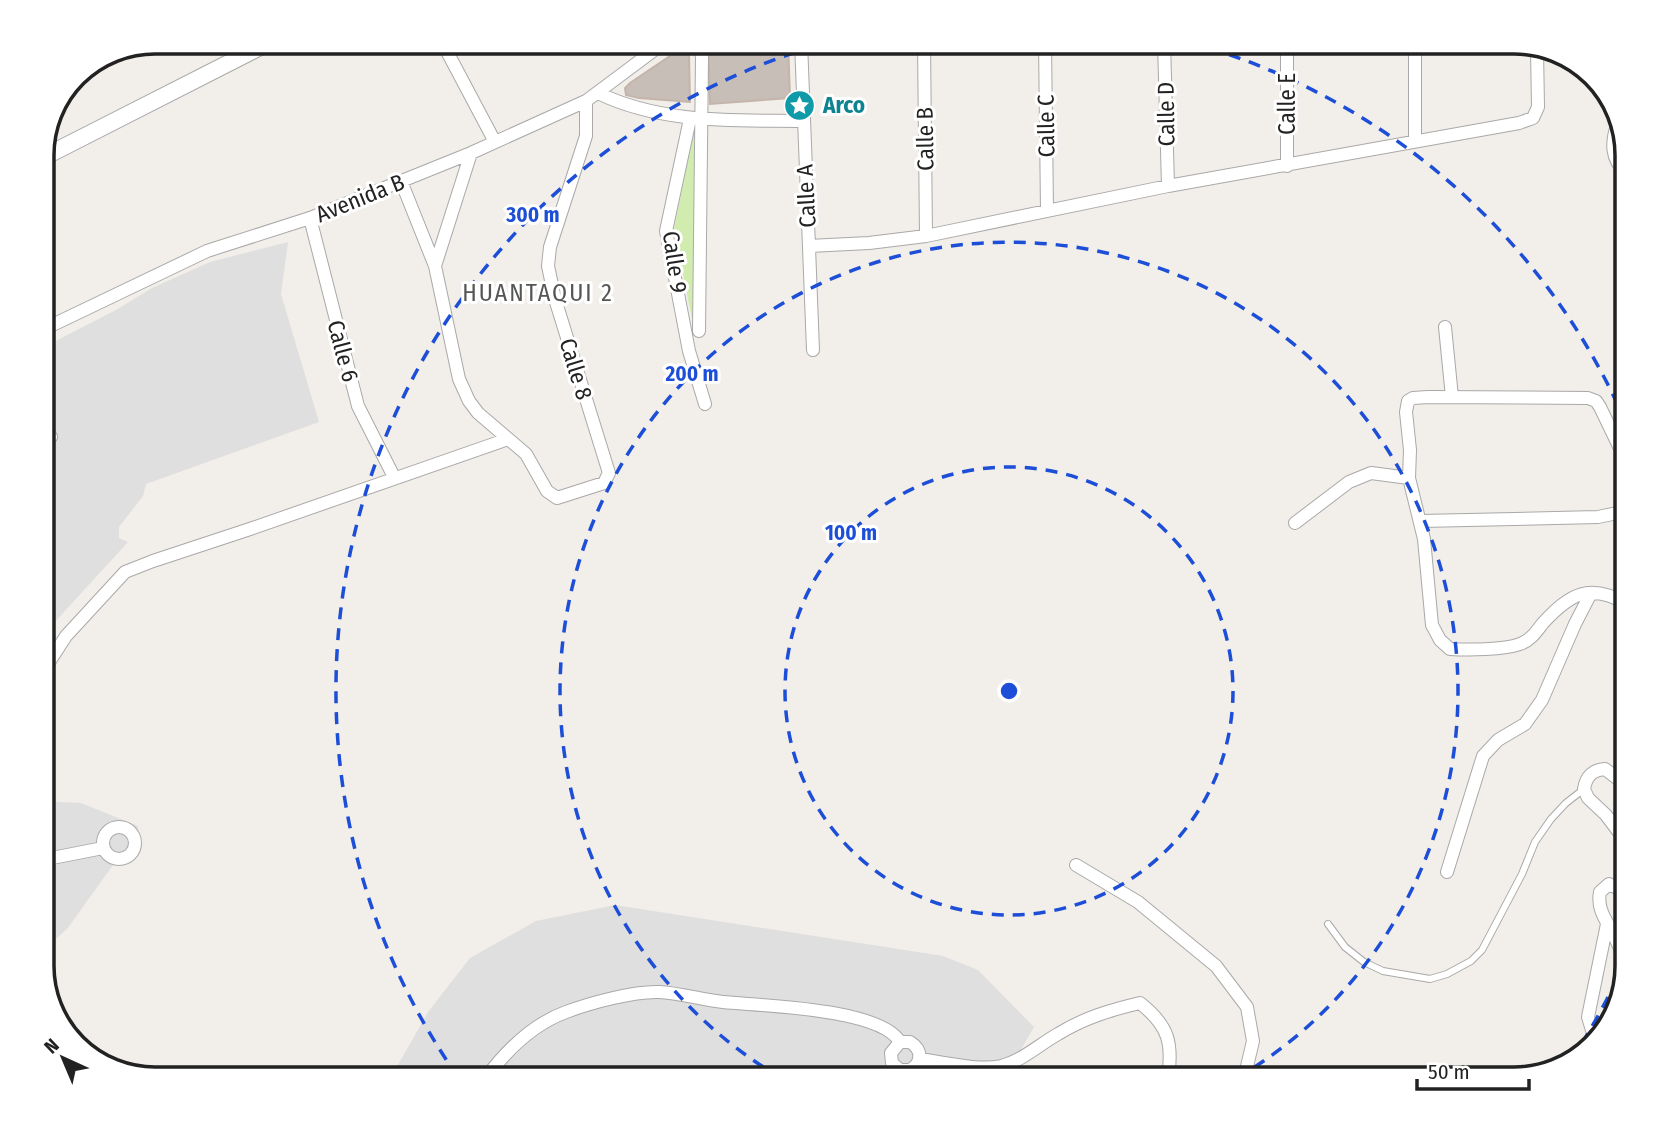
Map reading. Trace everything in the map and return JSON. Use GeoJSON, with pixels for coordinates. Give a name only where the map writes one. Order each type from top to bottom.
{"type":"FeatureCollection","features":[{"type":"Feature","properties":{"kind":"street"},"geometry":{"type":"LineString","coordinates":[[54,152],[246,54]]}},
{"type":"Feature","properties":{"kind":"street"},"geometry":{"type":"LineString","coordinates":[[448,54],[495,142]]}},
{"type":"Feature","properties":{"kind":"street","name":"Avenida B"},"geometry":{"type":"LineString","coordinates":[[54,324],[207,251],[310,218],[471,153],[586,101],[649,54]]}},
{"type":"Feature","properties":{"kind":"street"},"geometry":{"type":"LineString","coordinates":[[699,331],[696,119],[701,54]]}},
{"type":"Feature","properties":{"kind":"street","name":"Calle A"},"geometry":{"type":"LineString","coordinates":[[801,54],[814,350]]}},
{"type":"Feature","properties":{"kind":"street","name":"Calle B"},"geometry":{"type":"LineString","coordinates":[[924,54],[926,236]]}},
{"type":"Feature","properties":{"kind":"street","name":"Calle C"},"geometry":{"type":"LineString","coordinates":[[1045,54],[1047,211]]}},
{"type":"Feature","properties":{"kind":"street","name":"Calle D"},"geometry":{"type":"LineString","coordinates":[[1164,54],[1168,186]]}},
{"type":"Feature","properties":{"kind":"street","name":"Calle E"},"geometry":{"type":"LineString","coordinates":[[1287,54],[1287,166]]}},
{"type":"Feature","properties":{"kind":"street"},"geometry":{"type":"LineString","coordinates":[[1415,54],[1415,141]]}},
{"type":"Feature","properties":{"kind":"street"},"geometry":{"type":"LineString","coordinates":[[809,246],[869,243],[926,236],[1168,186],[1519,123],[1533,118],[1538,107],[1537,57]]}},
{"type":"Feature","properties":{"kind":"street"},"geometry":{"type":"LineString","coordinates":[[598,93],[625,106],[696,119],[803,121]]}},
{"type":"Feature","properties":{"kind":"street","name":"Calle 8"},"geometry":{"type":"LineString","coordinates":[[508,439],[526,454],[547,491],[557,498],[604,483],[609,473],[555,299],[548,266],[550,247],[586,136],[586,101]]}},
{"type":"Feature","properties":{"kind":"street","name":"Calle 9"},"geometry":{"type":"LineString","coordinates":[[696,119],[666,231],[689,351],[705,404]]}},
{"type":"Feature","properties":{"kind":"street"},"geometry":{"type":"LineString","coordinates":[[1613,138],[1615,159]]}},
{"type":"Feature","properties":{"kind":"street"},"geometry":{"type":"LineString","coordinates":[[435,266],[471,153]]}},
{"type":"Feature","properties":{"kind":"street"},"geometry":{"type":"LineString","coordinates":[[401,181],[435,266],[459,379],[478,414],[508,439]]}},
{"type":"Feature","properties":{"kind":"street","name":"Calle 6"},"geometry":{"type":"LineString","coordinates":[[310,218],[358,406],[394,477]]}},
{"type":"Feature","properties":{"kind":"street"},"geometry":{"type":"LineString","coordinates":[[1445,327],[1452,397]]}},
{"type":"Feature","properties":{"kind":"street"},"geometry":{"type":"LineString","coordinates":[[1615,439],[1596,401],[1588,398],[1413,398],[1408,401],[1406,412],[1410,450],[1409,478],[1421,521],[1432,625],[1440,640],[1450,649],[1518,645],[1533,637],[1563,602],[1572,596],[1591,593],[1608,594],[1615,598]]}},
{"type":"Feature","properties":{"kind":"street"},"geometry":{"type":"LineString","coordinates":[[54,654],[66,636],[125,572],[508,439]]}},
{"type":"Feature","properties":{"kind":"street"},"geometry":{"type":"LineString","coordinates":[[1295,523],[1349,482],[1371,472],[1409,478]]}},
{"type":"Feature","properties":{"kind":"street"},"geometry":{"type":"LineString","coordinates":[[1421,521],[1598,517],[1615,513]]}},
{"type":"Feature","properties":{"kind":"street"},"geometry":{"type":"LineString","coordinates":[[1447,872],[1483,756],[1498,740],[1525,724],[1542,701],[1591,593]]}},
{"type":"Feature","properties":{"kind":"street"},"geometry":{"type":"LineString","coordinates":[[1615,777],[1605,769],[1597,770],[1590,775],[1584,789],[1588,798],[1615,827]]}},
{"type":"Feature","properties":{"kind":"street"},"geometry":{"type":"LineString","coordinates":[[54,858],[103,848]]}},
{"type":"Feature","properties":{"kind":"street"},"geometry":{"type":"LineString","coordinates":[[1076,865],[1138,902],[1216,966],[1247,1007],[1253,1041],[1247,1067]]}},
{"type":"Feature","properties":{"kind":"street"},"geometry":{"type":"LineString","coordinates":[[1615,886],[1604,887],[1598,902],[1615,937]]}},
{"type":"Feature","properties":{"kind":"street"},"geometry":{"type":"LineString","coordinates":[[1592,1029],[1588,1017],[1607,925]]}},
{"type":"Feature","properties":{"kind":"street"},"geometry":{"type":"LineString","coordinates":[[495,1067],[519,1040],[563,1013],[599,1001],[658,992],[833,1014],[882,1027],[896,1034],[900,1042]]}},
{"type":"Feature","properties":{"kind":"street"},"geometry":{"type":"LineString","coordinates":[[990,1067],[1018,1059],[1060,1032],[1105,1011],[1140,1003],[1157,1016],[1166,1031],[1170,1067]]}},
{"type":"Feature","properties":{"kind":"street"},"geometry":{"type":"LineString","coordinates":[[897,1067],[890,1059],[892,1049],[900,1042],[915,1045],[919,1059]]}},
{"type":"Feature","properties":{"kind":"street"},"geometry":{"type":"LineString","coordinates":[[912,1067],[919,1059]]}},
{"type":"Feature","properties":{"kind":"street"},"geometry":{"type":"LineString","coordinates":[[919,1059],[974,1067]]}},
{"type":"Feature","properties":{"kind":"lane"},"geometry":{"type":"LineString","coordinates":[[1328,924],[1345,947],[1364,962],[1383,971],[1430,979],[1447,974],[1471,961],[1482,950],[1522,874],[1535,842],[1551,819],[1584,789]]}},
{"type":"Feature","properties":{"kind":"shaded area"},"geometry":{"type":"Polygon","coordinates":[[[288,242],[281,294],[319,422],[146,484],[143,496],[119,527],[119,538],[128,542],[54,623],[54,342],[152,288],[210,262],[288,242]]]}},
{"type":"Feature","properties":{"kind":"shaded area"},"geometry":{"type":"Polygon","coordinates":[[[54,802],[81,803],[138,826],[139,854],[113,865],[67,929],[54,940],[54,802]]]}},
{"type":"Feature","properties":{"kind":"shaded area"},"geometry":{"type":"Polygon","coordinates":[[[615,905],[943,956],[978,970],[1034,1027],[1011,1067],[397,1067],[428,1012],[470,958],[536,921],[615,905]]]}},
{"type":"Feature","properties":{"kind":"green space"},"geometry":{"type":"Polygon","coordinates":[[[694,131],[694,329],[674,229],[694,131]]]}},
{"type":"Feature","properties":{"kind":"building"},"geometry":{"type":"Polygon","coordinates":[[[673,54],[689,55],[690,102],[626,95],[625,88],[673,54]]]}},
{"type":"Feature","properties":{"kind":"building"},"geometry":{"type":"Polygon","coordinates":[[[708,54],[788,54],[790,98],[710,104],[708,54]]]}},
{"type":"Feature","properties":{"kind":"place","name":"Arco"},"geometry":{"type":"Point","coordinates":[800,105]}},
{"type":"Feature","properties":{"kind":"district","name":"HUANTAQUI 2"},"geometry":{"type":"Point","coordinates":[538,293]}}]}
